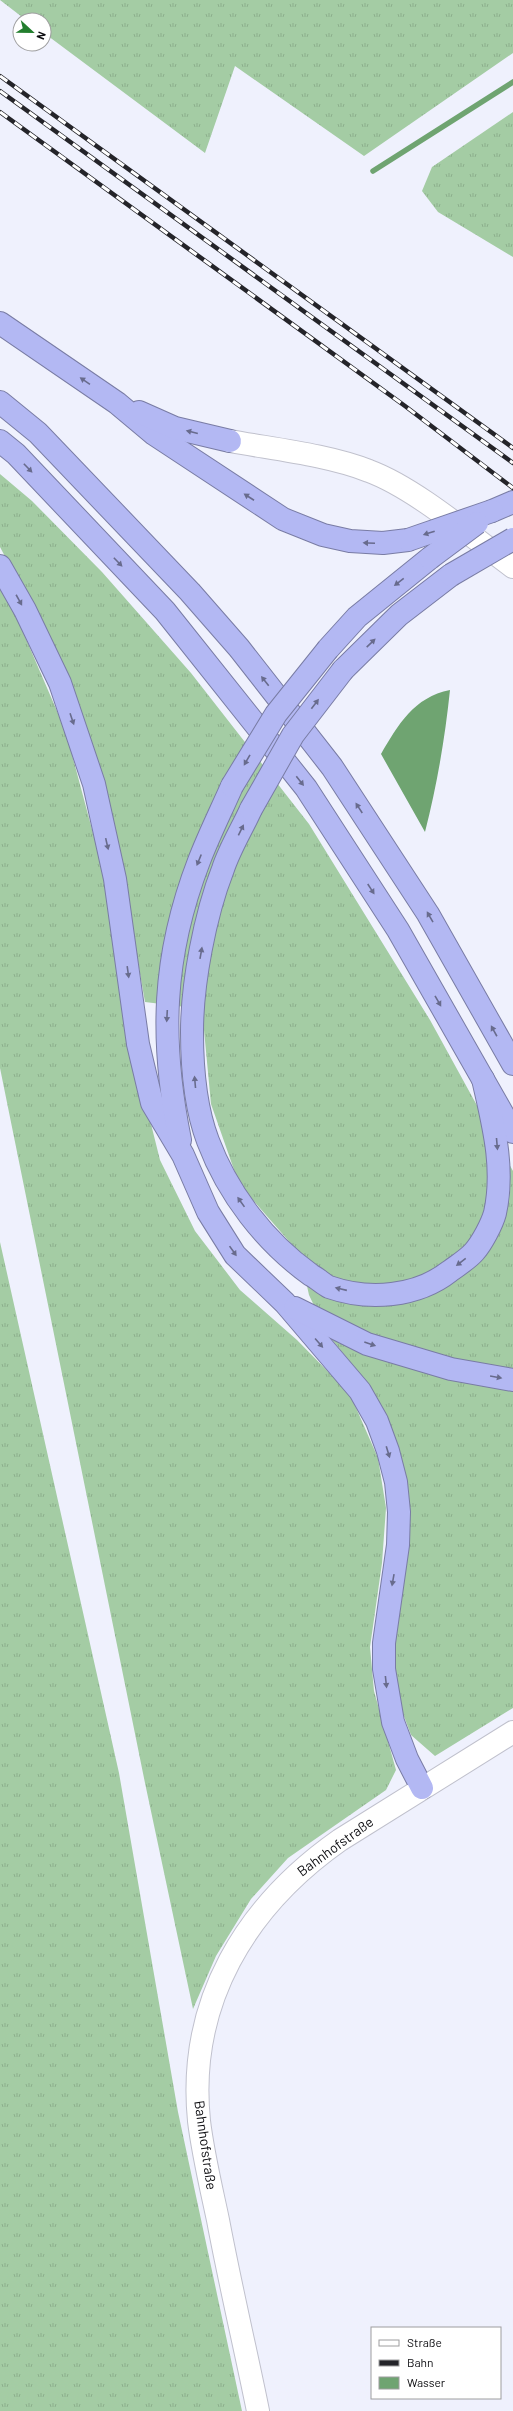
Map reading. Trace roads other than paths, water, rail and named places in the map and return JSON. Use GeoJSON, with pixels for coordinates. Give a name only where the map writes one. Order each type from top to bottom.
{"type":"FeatureCollection","features":[{"type":"Feature","properties":{"kind":"highway"},"geometry":{"type":"LineString","coordinates":[[0,323],[117,403],[154,434],[273,513],[295,525],[323,536],[350,541],[383,543],[408,540],[492,511],[513,502]]}},
{"type":"Feature","properties":{"kind":"highway"},"geometry":{"type":"LineString","coordinates":[[0,402],[38,433],[190,592],[239,648],[332,767],[428,914],[513,1064]]}},
{"type":"Feature","properties":{"kind":"highway"},"geometry":{"type":"LineString","coordinates":[[117,403],[175,428],[230,441]]}},
{"type":"Feature","properties":{"kind":"highway"},"geometry":{"type":"LineString","coordinates":[[0,441],[16,454],[165,611],[306,788],[398,930],[513,1132]]}},
{"type":"Feature","properties":{"kind":"highway"},"geometry":{"type":"LineString","coordinates":[[183,1155],[171,1096],[166,1035],[169,977],[179,922],[199,861],[232,786],[276,714],[328,649],[363,612],[430,558],[492,511]]}},
{"type":"Feature","properties":{"kind":"highway"},"geometry":{"type":"LineString","coordinates":[[482,1079],[498,1146],[500,1178],[494,1216],[474,1252],[436,1282],[398,1294],[365,1295],[328,1286],[295,1264],[264,1234],[233,1191],[208,1140],[195,1087],[192,1031],[196,983],[204,934],[223,868],[251,809],[293,735],[343,670],[399,616],[451,575],[513,539]]}},
{"type":"Feature","properties":{"kind":"highway"},"geometry":{"type":"LineString","coordinates":[[0,566],[25,610],[60,683],[94,784],[115,879],[138,1044],[152,1103],[183,1155],[208,1212],[235,1254],[285,1303],[360,1392],[377,1421],[388,1451],[396,1482],[399,1512],[398,1545],[384,1643],[385,1675],[393,1722],[407,1759],[422,1788]]}},
{"type":"Feature","properties":{"kind":"highway"},"geometry":{"type":"LineString","coordinates":[[285,1303],[367,1344],[451,1369],[513,1380]]}},
{"type":"Feature","properties":{"kind":"main road"},"geometry":{"type":"LineString","coordinates":[[230,441],[296,453],[369,470],[416,496],[513,567]]}},
{"type":"Feature","properties":{"kind":"main road","name":"Bahnhofstraße"},"geometry":{"type":"LineString","coordinates":[[258,2411],[220,2231],[199,2120],[198,2084],[202,2044],[221,1976],[232,1955],[264,1908],[287,1882],[312,1859],[422,1788],[513,1732]]}},
{"type":"Feature","properties":{"kind":"water"},"geometry":{"type":"Polygon","coordinates":[[[450,690],[440,761],[425,832],[381,754],[408,714],[426,699],[450,690]]]}},
{"type":"Feature","properties":{"kind":"waterway"},"geometry":{"type":"LineString","coordinates":[[373,171],[513,82]]}},
{"type":"Feature","properties":{"kind":"railway"},"geometry":{"type":"LineString","coordinates":[[0,76],[513,448]]}},
{"type":"Feature","properties":{"kind":"railway"},"geometry":{"type":"LineString","coordinates":[[0,91],[513,463]]}},
{"type":"Feature","properties":{"kind":"railway"},"geometry":{"type":"LineString","coordinates":[[0,112],[405,406],[513,488]]}}]}
